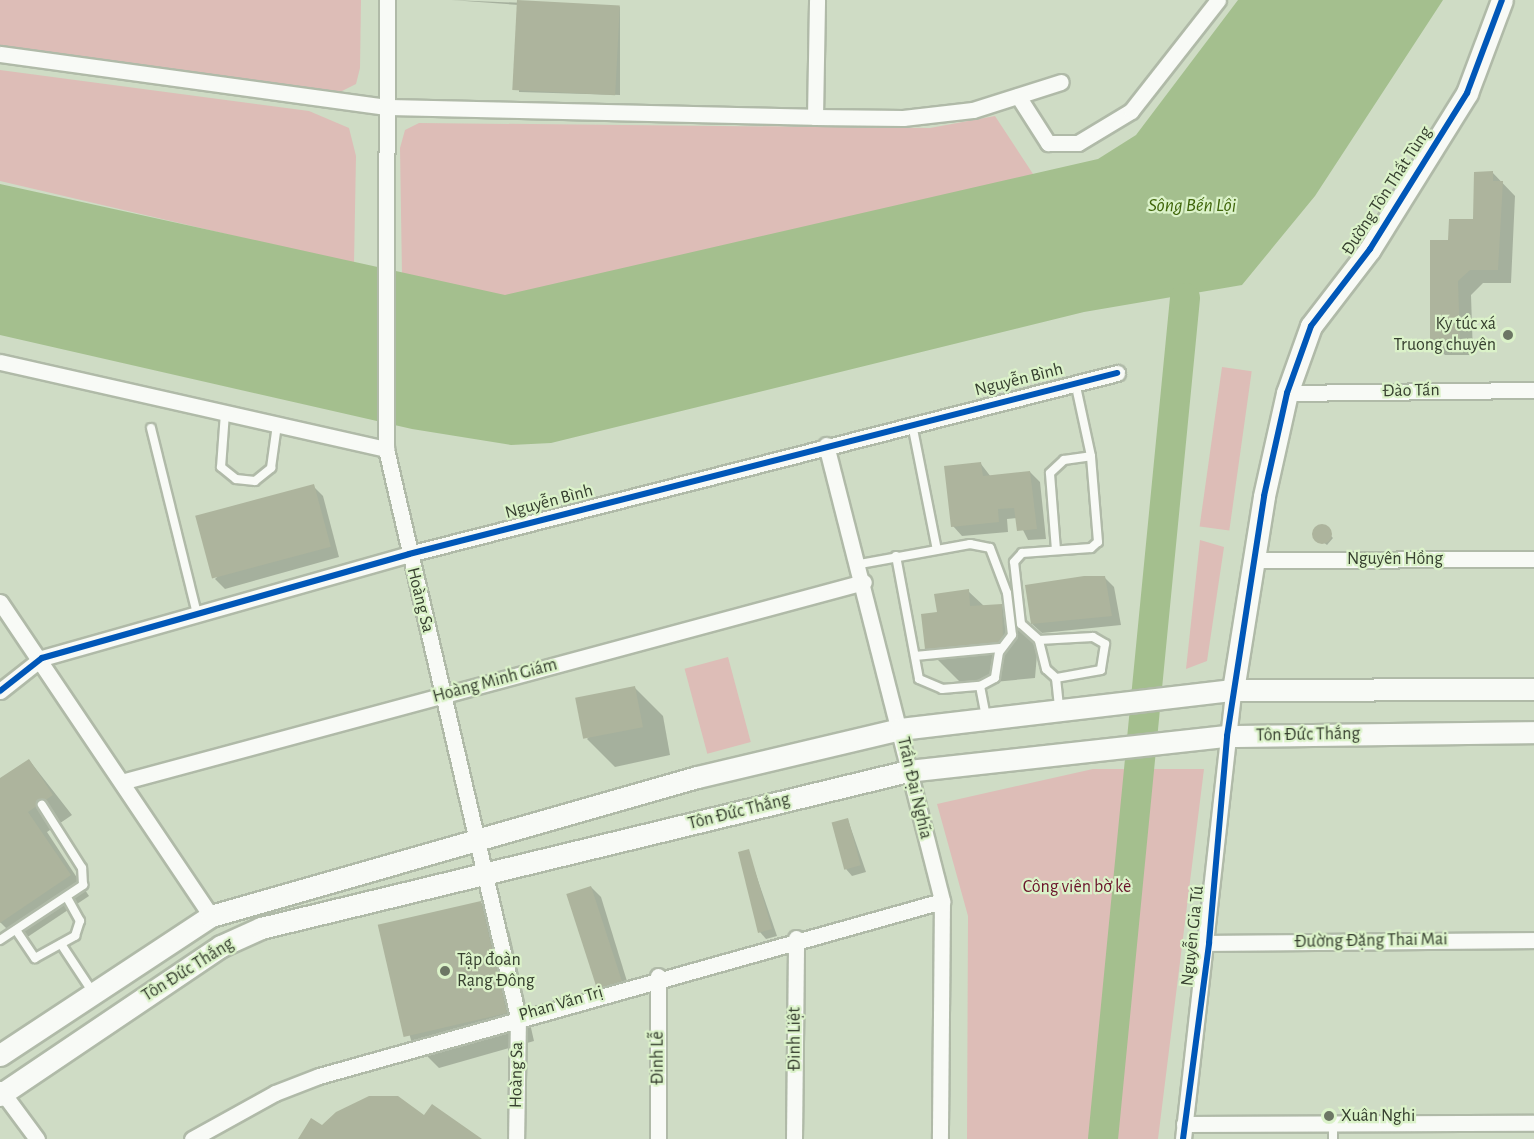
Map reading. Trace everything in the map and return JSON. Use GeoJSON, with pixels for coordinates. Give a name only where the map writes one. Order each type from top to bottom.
{"type":"FeatureCollection","features":[{"type":"Feature","properties":{"kind":"main road","name":"Đường Tôn Thất Tùng"},"geometry":{"type":"LineString","coordinates":[[1233,690],[1287,393],[1311,326],[1370,249],[1467,93],[1502,0]]}},
{"type":"Feature","properties":{"kind":"main road","name":"Tôn Đức Thắng"},"geometry":{"type":"LineString","coordinates":[[0,1054],[92,991],[211,916],[480,837],[697,777],[900,729],[1233,690],[1534,689]]}},
{"type":"Feature","properties":{"kind":"main road","name":"Tôn Đức Thắng"},"geometry":{"type":"LineString","coordinates":[[1,1092],[221,946],[261,928],[908,771],[1227,736],[1534,732]]}},
{"type":"Feature","properties":{"kind":"street","name":"Hoàng Sa"},"geometry":{"type":"LineString","coordinates":[[387,0],[386,450],[443,695],[480,837],[518,1017],[516,1139]]}},
{"type":"Feature","properties":{"kind":"street"},"geometry":{"type":"LineString","coordinates":[[815,117],[817,0]]}},
{"type":"Feature","properties":{"kind":"street"},"geometry":{"type":"LineString","coordinates":[[1018,96],[1048,143],[1078,143],[1131,111],[1218,0]]}},
{"type":"Feature","properties":{"kind":"street"},"geometry":{"type":"LineString","coordinates":[[0,54],[386,107],[903,118],[973,110],[1061,82]]}},
{"type":"Feature","properties":{"kind":"street"},"geometry":{"type":"LineString","coordinates":[[0,362],[386,450]]}},
{"type":"Feature","properties":{"kind":"street","name":"Nguyễn Bình"},"geometry":{"type":"LineString","coordinates":[[0,691],[42,658],[409,554],[912,422],[1117,373]]}},
{"type":"Feature","properties":{"kind":"street","name":"Đào Tấn"},"geometry":{"type":"LineString","coordinates":[[1287,393],[1534,390]]}},
{"type":"Feature","properties":{"kind":"street","name":"Trần Đại Nghĩa"},"geometry":{"type":"LineString","coordinates":[[826,446],[860,564],[908,771],[942,901],[940,1139]]}},
{"type":"Feature","properties":{"kind":"street","name":"Nguyên Hồng"},"geometry":{"type":"LineString","coordinates":[[1256,560],[1534,559]]}},
{"type":"Feature","properties":{"kind":"street","name":"Hoàng Minh Giám"},"geometry":{"type":"LineString","coordinates":[[125,781],[864,582]]}},
{"type":"Feature","properties":{"kind":"street"},"geometry":{"type":"LineString","coordinates":[[0,602],[42,658],[125,781],[211,916]]}},
{"type":"Feature","properties":{"kind":"street","name":"Nguyễn Gia Tú"},"geometry":{"type":"LineString","coordinates":[[1184,1131],[1209,943],[1233,690]]}},
{"type":"Feature","properties":{"kind":"street","name":"Phan Văn Trị"},"geometry":{"type":"LineString","coordinates":[[192,1139],[275,1093],[319,1076],[658,976],[942,901]]}},
{"type":"Feature","properties":{"kind":"street","name":"Đinh Liệt"},"geometry":{"type":"LineString","coordinates":[[794,1139],[796,938]]}},
{"type":"Feature","properties":{"kind":"street","name":"Đường Đặng Thai Mai"},"geometry":{"type":"LineString","coordinates":[[1209,943],[1534,940]]}},
{"type":"Feature","properties":{"kind":"street","name":"Đinh Lễ"},"geometry":{"type":"LineString","coordinates":[[658,976],[658,1139]]}},
{"type":"Feature","properties":{"kind":"street"},"geometry":{"type":"LineString","coordinates":[[1,1092],[37,1139]]}},
{"type":"Feature","properties":{"kind":"street"},"geometry":{"type":"LineString","coordinates":[[1184,1131],[1333,1131],[1534,1123]]}},
{"type":"Feature","properties":{"kind":"lane"},"geometry":{"type":"LineString","coordinates":[[1059,710],[1056,678],[1046,669],[1039,640],[1021,624],[1014,562],[1022,553],[1091,548],[1098,542],[1091,456],[1075,382]]}},
{"type":"Feature","properties":{"kind":"lane"},"geometry":{"type":"LineString","coordinates":[[225,413],[221,467],[236,479],[255,481],[271,468],[277,425]]}},
{"type":"Feature","properties":{"kind":"lane"},"geometry":{"type":"LineString","coordinates":[[912,422],[937,550]]}},
{"type":"Feature","properties":{"kind":"lane"},"geometry":{"type":"LineString","coordinates":[[151,428],[197,614]]}},
{"type":"Feature","properties":{"kind":"lane"},"geometry":{"type":"LineString","coordinates":[[1056,550],[1050,473],[1064,460],[1091,456]]}},
{"type":"Feature","properties":{"kind":"lane"},"geometry":{"type":"LineString","coordinates":[[860,564],[896,555],[970,544],[990,548],[1007,593],[1012,636],[1000,648],[995,678],[981,686],[925,686],[915,656],[896,555]]}},
{"type":"Feature","properties":{"kind":"lane"},"geometry":{"type":"LineString","coordinates":[[1039,640],[1093,637],[1105,644],[1101,670],[1056,678]]}},
{"type":"Feature","properties":{"kind":"lane"},"geometry":{"type":"LineString","coordinates":[[915,656],[1000,648]]}},
{"type":"Feature","properties":{"kind":"lane"},"geometry":{"type":"LineString","coordinates":[[981,686],[987,720]]}},
{"type":"Feature","properties":{"kind":"lane"},"geometry":{"type":"LineString","coordinates":[[0,940],[67,898],[83,885],[82,868],[42,806]]}},
{"type":"Feature","properties":{"kind":"lane"},"geometry":{"type":"LineString","coordinates":[[16,930],[32,958],[61,944],[81,927],[67,898]]}},
{"type":"Feature","properties":{"kind":"lane"},"geometry":{"type":"LineString","coordinates":[[61,944],[92,991]]}},
{"type":"Feature","properties":{"kind":"green space"},"geometry":{"type":"Polygon","coordinates":[[[0,0],[361,0],[360,68],[356,84],[336,94],[0,47],[0,0]]]}},
{"type":"Feature","properties":{"kind":"green space"},"geometry":{"type":"Polygon","coordinates":[[[0,70],[309,111],[349,128],[356,156],[354,264],[0,181],[0,70]]]}},
{"type":"Feature","properties":{"kind":"green space"},"geometry":{"type":"Polygon","coordinates":[[[995,116],[1035,177],[505,296],[402,275],[400,148],[405,130],[419,123],[930,128],[995,116]]]}},
{"type":"Feature","properties":{"kind":"green space"},"geometry":{"type":"Polygon","coordinates":[[[1222,367],[1252,371],[1229,531],[1200,526],[1222,367]]]}},
{"type":"Feature","properties":{"kind":"green space"},"geometry":{"type":"Polygon","coordinates":[[[1200,540],[1224,547],[1207,661],[1186,669],[1200,540]]]}},
{"type":"Feature","properties":{"kind":"green space"},"geometry":{"type":"Polygon","coordinates":[[[728,657],[751,742],[707,754],[685,669],[728,657]]]}},
{"type":"Feature","properties":{"kind":"green space","name":"Công viên bờ kè"},"geometry":{"type":"Polygon","coordinates":[[[1093,769],[1204,769],[1158,1139],[967,1139],[968,916],[937,804],[1093,769]]]}},
{"type":"Feature","properties":{"kind":"water","name":"Sông Bến Lội"},"geometry":{"type":"Polygon","coordinates":[[[1238,0],[1443,0],[1315,196],[1242,285],[1084,312],[551,443],[511,445],[412,429],[0,335],[0,184],[505,295],[1098,159],[1136,135],[1238,0]]]}},
{"type":"Feature","properties":{"kind":"building"},"geometry":{"type":"Polygon","coordinates":[[[517,0],[620,5],[615,95],[512,90],[517,0]]]}},
{"type":"Feature","properties":{"kind":"building"},"geometry":{"type":"Polygon","coordinates":[[[1493,171],[1493,181],[1503,181],[1498,270],[1470,270],[1458,281],[1460,343],[1430,342],[1430,240],[1448,240],[1449,219],[1473,219],[1474,172],[1493,171]]]}},
{"type":"Feature","properties":{"kind":"building"},"geometry":{"type":"Polygon","coordinates":[[[981,462],[983,476],[1030,471],[1037,529],[1017,531],[1014,508],[998,509],[999,522],[951,527],[944,466],[981,462]]]}},
{"type":"Feature","properties":{"kind":"building"},"geometry":{"type":"Polygon","coordinates":[[[314,484],[331,547],[212,579],[195,516],[314,484]]]}},
{"type":"Feature","properties":{"kind":"building"},"geometry":{"type":"Polygon","coordinates":[[[1322,524],[1329,527],[1332,534],[1329,541],[1322,544],[1315,541],[1312,534],[1315,527],[1322,524]]]}},
{"type":"Feature","properties":{"kind":"building"},"geometry":{"type":"Polygon","coordinates":[[[1084,576],[1105,576],[1112,616],[1031,624],[1025,585],[1084,576]]]}},
{"type":"Feature","properties":{"kind":"building"},"geometry":{"type":"Polygon","coordinates":[[[969,589],[970,606],[1002,604],[1003,637],[999,642],[925,649],[921,614],[937,612],[934,594],[969,589]]]}},
{"type":"Feature","properties":{"kind":"building"},"geometry":{"type":"Polygon","coordinates":[[[635,686],[643,727],[583,739],[575,698],[635,686]]]}},
{"type":"Feature","properties":{"kind":"building"},"geometry":{"type":"Polygon","coordinates":[[[29,759],[53,795],[28,812],[71,875],[0,923],[0,778],[29,759]]]}},
{"type":"Feature","properties":{"kind":"building"},"geometry":{"type":"Polygon","coordinates":[[[848,818],[861,865],[844,870],[832,822],[848,818]]]}},
{"type":"Feature","properties":{"kind":"building"},"geometry":{"type":"Polygon","coordinates":[[[749,849],[772,929],[758,933],[738,852],[749,849]]]}},
{"type":"Feature","properties":{"kind":"building"},"geometry":{"type":"Polygon","coordinates":[[[591,886],[622,981],[597,989],[566,894],[591,886]]]}},
{"type":"Feature","properties":{"kind":"building","name":"Tập đoàn Rạng Đông"},"geometry":{"type":"Polygon","coordinates":[[[481,901],[507,1013],[404,1037],[378,925],[481,901]]]}},
{"type":"Feature","properties":{"kind":"building"},"geometry":{"type":"Polygon","coordinates":[[[369,1096],[398,1096],[424,1115],[432,1104],[482,1139],[298,1139],[311,1118],[322,1125],[336,1112],[369,1096]]]}},
{"type":"Feature","properties":{"kind":"waterway"},"geometry":{"type":"LineString","coordinates":[[1103,1139],[1185,298]]}},
{"type":"Feature","properties":{"kind":"cycle path"},"geometry":{"type":"LineString","coordinates":[[1183,1139],[1209,943],[1227,736],[1264,496],[1287,393],[1311,326],[1370,249],[1467,93],[1502,0]]}},
{"type":"Feature","properties":{"kind":"cycle path"},"geometry":{"type":"LineString","coordinates":[[0,691],[42,658],[409,554],[1117,373]]}},
{"type":"Feature","properties":{"kind":"place","name":"Ky túc xá Truong chuyên"},"geometry":{"type":"Point","coordinates":[1508,335]}},
{"type":"Feature","properties":{"kind":"place","name":"Tập đoàn Rạng Đông"},"geometry":{"type":"Point","coordinates":[445,971]}},
{"type":"Feature","properties":{"kind":"place","name":"Xuân Nghi"},"geometry":{"type":"Point","coordinates":[1329,1116]}}]}
